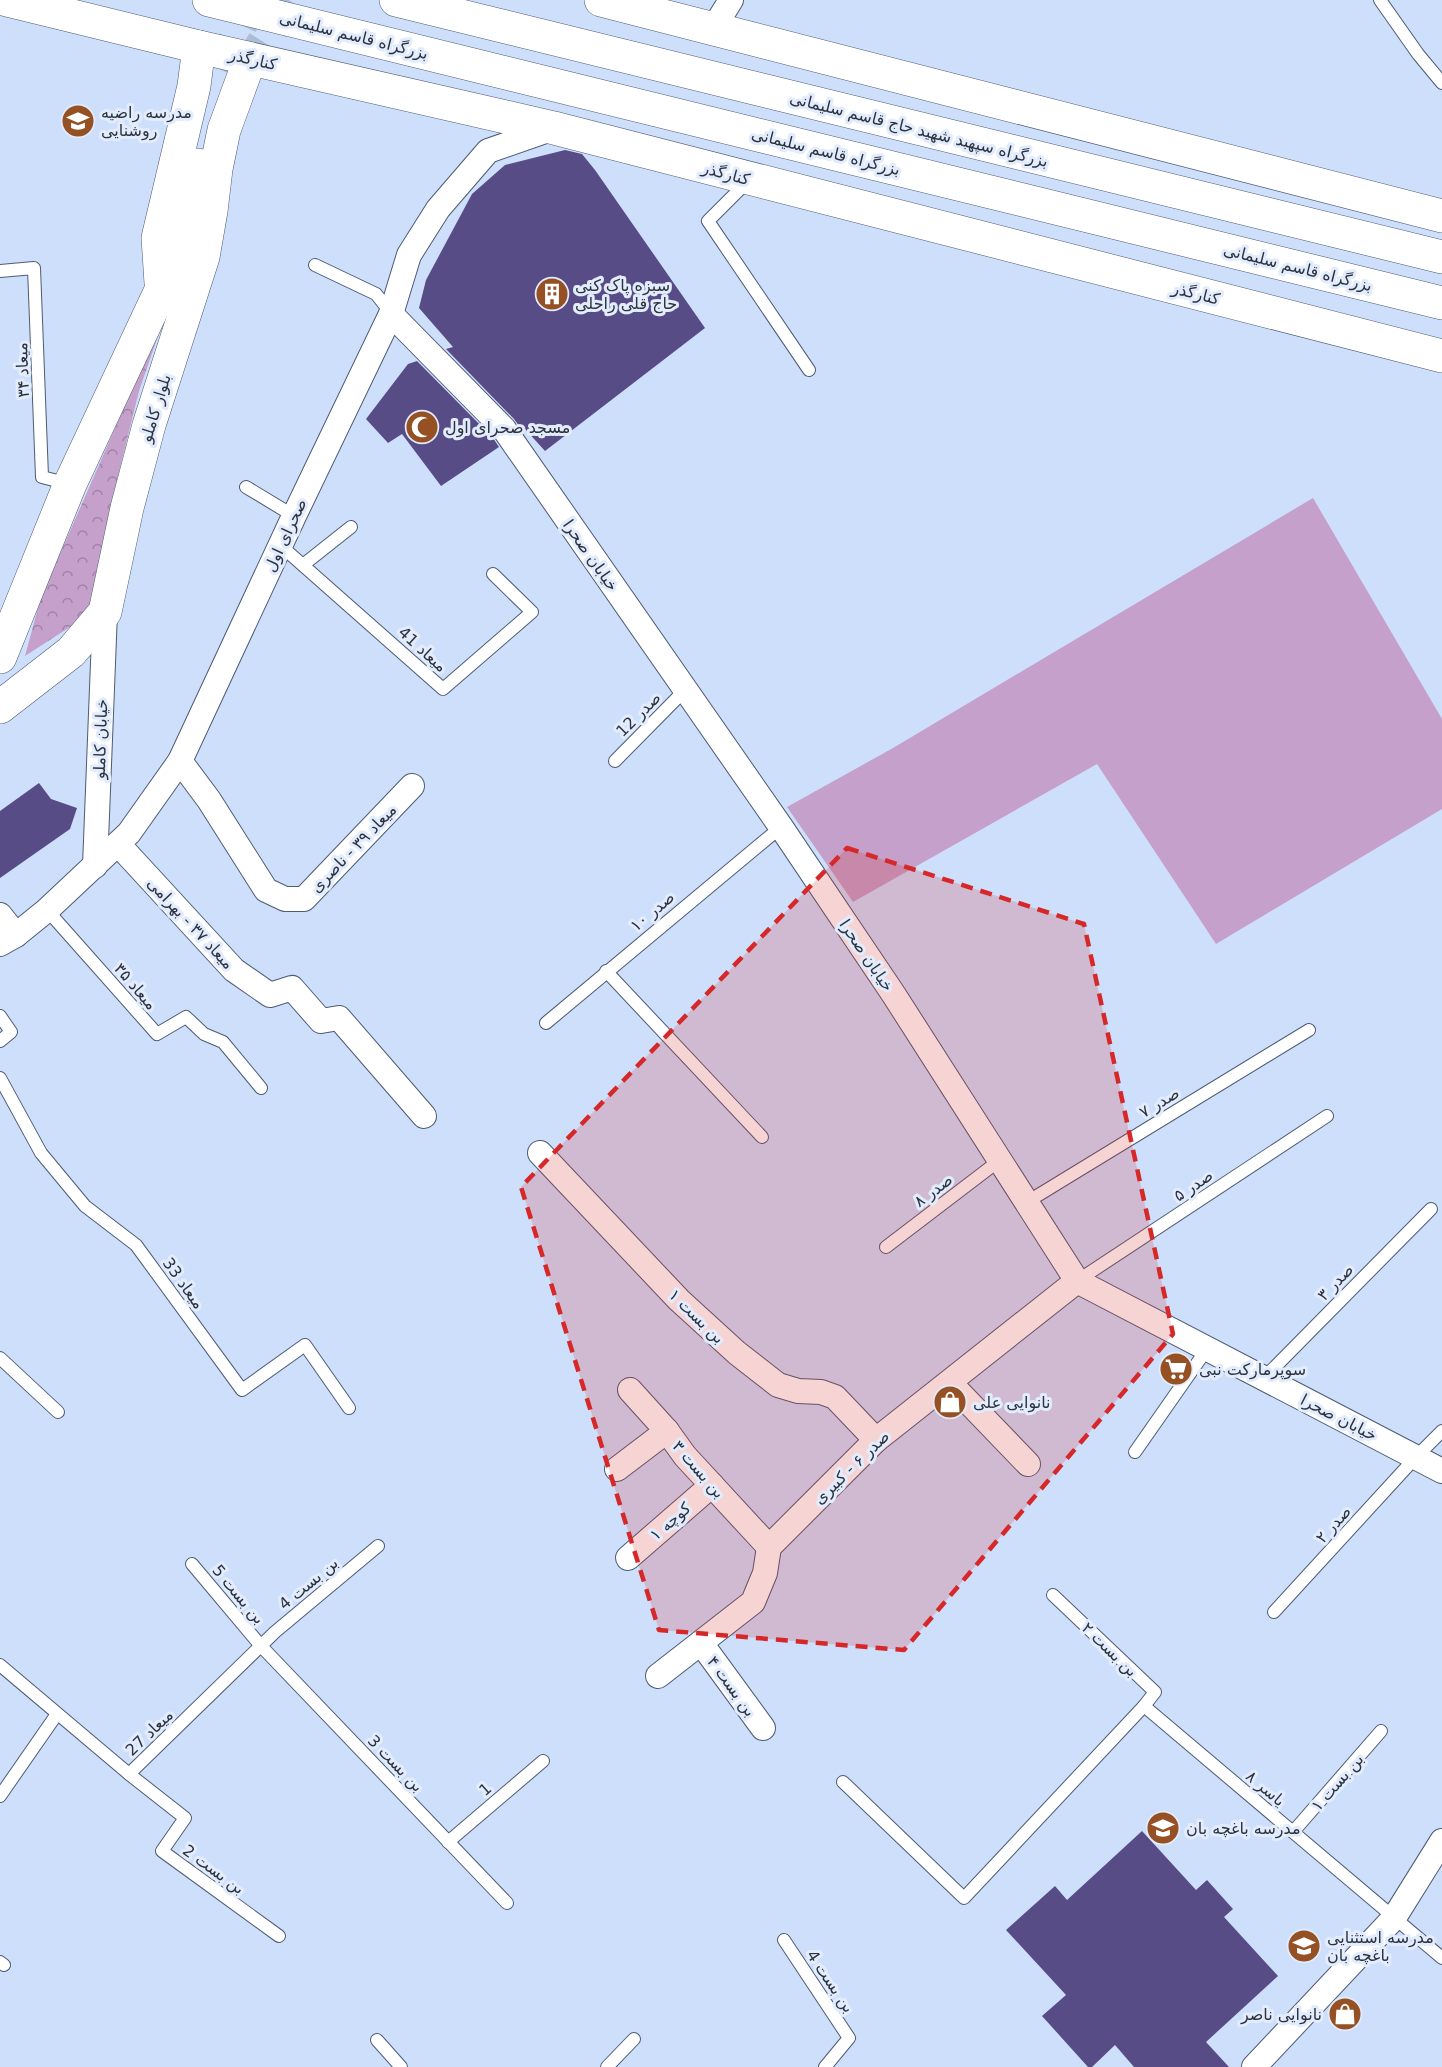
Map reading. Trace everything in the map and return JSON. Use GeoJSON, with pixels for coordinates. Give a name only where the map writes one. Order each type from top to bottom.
{"type":"FeatureCollection","features":[{"type":"Feature","properties":{"kind":"main road","name":"کنارگذر"},"geometry":{"type":"LineString","coordinates":[[7,0],[199,47],[554,128],[1442,356]]}},
{"type":"Feature","properties":{"kind":"main road","name":"بزرگراه قاسم سلیمانی"},"geometry":{"type":"LineString","coordinates":[[209,0],[1442,303]]}},
{"type":"Feature","properties":{"kind":"main road","name":"بزرگراه سپهبد شهید حاج قاسم سلیمانی"},"geometry":{"type":"LineString","coordinates":[[396,0],[1442,257]]}},
{"type":"Feature","properties":{"kind":"main road"},"geometry":{"type":"LineString","coordinates":[[601,0],[1442,216]]}},
{"type":"Feature","properties":{"kind":"main road","name":"بلوار کاملو"},"geometry":{"type":"LineString","coordinates":[[161,288],[158,238],[194,86],[199,47]]}},
{"type":"Feature","properties":{"kind":"main road","name":"بلوار کاملو"},"geometry":{"type":"LineString","coordinates":[[0,657],[70,484],[177,255],[234,70],[203,257],[149,425],[127,508],[105,612],[71,652],[0,707]]}},
{"type":"Feature","properties":{"kind":"street"},"geometry":{"type":"LineString","coordinates":[[714,29],[731,0]]}},
{"type":"Feature","properties":{"kind":"street","name":"صحرای اول"},"geometry":{"type":"LineString","coordinates":[[8,940],[47,910],[129,833],[180,761],[280,544],[391,314],[409,255],[438,209],[488,151],[554,128]]}},
{"type":"Feature","properties":{"kind":"street","name":"خیابان صحرا"},"geometry":{"type":"LineString","coordinates":[[391,314],[504,429],[781,827],[894,995],[1077,1281],[1442,1471]]}},
{"type":"Feature","properties":{"kind":"street","name":"خیابان کاملو"},"geometry":{"type":"LineString","coordinates":[[95,866],[105,612]]}},
{"type":"Feature","properties":{"kind":"street","name":"میعاد ۳۹ - ناصری"},"geometry":{"type":"LineString","coordinates":[[180,761],[209,800],[266,890],[285,899],[304,899],[412,786]]}},
{"type":"Feature","properties":{"kind":"street","name":"میعاد ۳۷ - بهرامی"},"geometry":{"type":"LineString","coordinates":[[118,844],[234,970],[270,995],[292,988],[321,1021],[339,1018],[424,1116]]}},
{"type":"Feature","properties":{"kind":"street"},"geometry":{"type":"LineString","coordinates":[[0,915],[8,940]]}},
{"type":"Feature","properties":{"kind":"street","name":"بن بست ۱"},"geometry":{"type":"LineString","coordinates":[[540,1153],[679,1300],[737,1353],[778,1385],[798,1391],[821,1392],[835,1397],[876,1440]]}},
{"type":"Feature","properties":{"kind":"street","name":"صدر ۶ - کبیری"},"geometry":{"type":"LineString","coordinates":[[769,1547],[876,1440],[1077,1281]]}},
{"type":"Feature","properties":{"kind":"street"},"geometry":{"type":"LineString","coordinates":[[950,1383],[1028,1464]]}},
{"type":"Feature","properties":{"kind":"street","name":"بن بست ۳"},"geometry":{"type":"LineString","coordinates":[[630,1390],[685,1455],[769,1547]]}},
{"type":"Feature","properties":{"kind":"street"},"geometry":{"type":"LineString","coordinates":[[617,1469],[667,1431]]}},
{"type":"Feature","properties":{"kind":"street","name":"کوچه ۱"},"geometry":{"type":"LineString","coordinates":[[628,1558],[712,1485]]}},
{"type":"Feature","properties":{"kind":"street"},"geometry":{"type":"LineString","coordinates":[[658,1676],[753,1602],[765,1573],[769,1547]]}},
{"type":"Feature","properties":{"kind":"street","name":"بن بست ۴"},"geometry":{"type":"LineString","coordinates":[[701,1643],[763,1728]]}},
{"type":"Feature","properties":{"kind":"street"},"geometry":{"type":"LineString","coordinates":[[1254,2067],[1394,1918],[1442,1841]]}},
{"type":"Feature","properties":{"kind":"lane"},"geometry":{"type":"LineString","coordinates":[[1380,0],[1418,54],[1442,83]]}},
{"type":"Feature","properties":{"kind":"lane"},"geometry":{"type":"LineString","coordinates":[[750,180],[708,221],[809,370]]}},
{"type":"Feature","properties":{"kind":"lane"},"geometry":{"type":"LineString","coordinates":[[315,265],[376,294],[391,314]]}},
{"type":"Feature","properties":{"kind":"lane","name":"میعاد ۳۴"},"geometry":{"type":"LineString","coordinates":[[0,271],[34,268],[42,477],[70,484]]}},
{"type":"Feature","properties":{"kind":"lane"},"geometry":{"type":"LineString","coordinates":[[246,488],[294,516]]}},
{"type":"Feature","properties":{"kind":"lane"},"geometry":{"type":"LineString","coordinates":[[303,565],[351,527]]}},
{"type":"Feature","properties":{"kind":"lane","name":"میعاد 41"},"geometry":{"type":"LineString","coordinates":[[280,544],[443,689],[532,612],[494,574]]}},
{"type":"Feature","properties":{"kind":"lane","name":"صدر 12"},"geometry":{"type":"LineString","coordinates":[[615,761],[685,690]]}},
{"type":"Feature","properties":{"kind":"lane","name":"صدر ۱۰"},"geometry":{"type":"LineString","coordinates":[[546,1023],[781,827]]}},
{"type":"Feature","properties":{"kind":"lane","name":"میعاد ۳۵"},"geometry":{"type":"LineString","coordinates":[[47,910],[157,1034],[186,1017],[204,1034],[223,1042],[261,1088]]}},
{"type":"Feature","properties":{"kind":"lane"},"geometry":{"type":"LineString","coordinates":[[606,971],[762,1137]]}},
{"type":"Feature","properties":{"kind":"lane"},"geometry":{"type":"LineString","coordinates":[[0,1016],[11,1032],[0,1041]]}},
{"type":"Feature","properties":{"kind":"lane","name":"صدر ۷"},"geometry":{"type":"LineString","coordinates":[[1027,1202],[1309,1030]]}},
{"type":"Feature","properties":{"kind":"lane","name":"میعاد 33"},"geometry":{"type":"LineString","coordinates":[[0,1078],[41,1153],[85,1206],[136,1245],[242,1390],[305,1345],[349,1408]]}},
{"type":"Feature","properties":{"kind":"lane","name":"صدر ۵"},"geometry":{"type":"LineString","coordinates":[[1077,1281],[1327,1116]]}},
{"type":"Feature","properties":{"kind":"lane","name":"صدر ۸"},"geometry":{"type":"LineString","coordinates":[[886,1247],[1000,1160]]}},
{"type":"Feature","properties":{"kind":"lane","name":"صدر ۳"},"geometry":{"type":"LineString","coordinates":[[1264,1378],[1431,1209]]}},
{"type":"Feature","properties":{"kind":"lane"},"geometry":{"type":"LineString","coordinates":[[1135,1452],[1207,1349]]}},
{"type":"Feature","properties":{"kind":"lane"},"geometry":{"type":"LineString","coordinates":[[0,1358],[58,1412]]}},
{"type":"Feature","properties":{"kind":"lane","name":"صدر ۲"},"geometry":{"type":"LineString","coordinates":[[1274,1612],[1442,1431]]}},
{"type":"Feature","properties":{"kind":"lane","name":"بن بست 4"},"geometry":{"type":"LineString","coordinates":[[261,1646],[378,1546]]}},
{"type":"Feature","properties":{"kind":"lane","name":"بن بست 5"},"geometry":{"type":"LineString","coordinates":[[192,1564],[261,1646]]}},
{"type":"Feature","properties":{"kind":"lane","name":"بن بست ۲"},"geometry":{"type":"LineString","coordinates":[[1053,1594],[1155,1692],[1144,1706]]}},
{"type":"Feature","properties":{"kind":"lane","name":"میعاد 27"},"geometry":{"type":"LineString","coordinates":[[0,1665],[129,1774],[261,1646]]}},
{"type":"Feature","properties":{"kind":"lane","name":"بن بست 3"},"geometry":{"type":"LineString","coordinates":[[261,1646],[507,1903]]}},
{"type":"Feature","properties":{"kind":"lane"},"geometry":{"type":"LineString","coordinates":[[843,1782],[964,1898],[1144,1706]]}},
{"type":"Feature","properties":{"kind":"lane","name":"یاسر ۸"},"geometry":{"type":"LineString","coordinates":[[1144,1706],[1442,1958]]}},
{"type":"Feature","properties":{"kind":"lane"},"geometry":{"type":"LineString","coordinates":[[0,1796],[57,1714]]}},
{"type":"Feature","properties":{"kind":"lane","name":"بن بست ۱"},"geometry":{"type":"LineString","coordinates":[[1293,1833],[1381,1731]]}},
{"type":"Feature","properties":{"kind":"lane","name":"1"},"geometry":{"type":"LineString","coordinates":[[448,1842],[543,1761]]}},
{"type":"Feature","properties":{"kind":"lane","name":"بن بست 2"},"geometry":{"type":"LineString","coordinates":[[129,1774],[185,1818],[162,1851],[279,1936]]}},
{"type":"Feature","properties":{"kind":"lane","name":"بن بست 4"},"geometry":{"type":"LineString","coordinates":[[784,1940],[849,2038],[825,2067]]}},
{"type":"Feature","properties":{"kind":"lane"},"geometry":{"type":"LineString","coordinates":[[607,2067],[634,2039]]}},
{"type":"Feature","properties":{"kind":"lane"},"geometry":{"type":"LineString","coordinates":[[377,2040],[401,2067]]}},
{"type":"Feature","properties":{"kind":"highlighted area"},"geometry":{"type":"Polygon","coordinates":[[[847,848],[1084,924],[1173,1334],[904,1650],[659,1630],[521,1187],[847,848]]]}},
{"type":"Feature","properties":{"kind":"green space"},"geometry":{"type":"Polygon","coordinates":[[[167,310],[139,391],[116,484],[93,599],[87,616],[25,656],[41,597],[167,310]]]}},
{"type":"Feature","properties":{"kind":"green space"},"geometry":{"type":"Polygon","coordinates":[[[1313,498],[1442,719],[1442,809],[1216,944],[1097,764],[853,902],[787,807],[893,748],[1313,498]]]}},
{"type":"Feature","properties":{"kind":"building","name":"سبزه پاک کنی حاج قلی راحلی"},"geometry":{"type":"Polygon","coordinates":[[[565,150],[582,154],[595,170],[705,328],[545,451],[525,429],[523,431],[446,349],[453,347],[419,308],[426,280],[472,194],[505,165],[565,150]]]}},
{"type":"Feature","properties":{"kind":"building","name":"مسجد صحرای اول"},"geometry":{"type":"Polygon","coordinates":[[[417,361],[493,438],[499,447],[441,486],[402,434],[388,443],[366,419],[408,364],[417,361]]]}},
{"type":"Feature","properties":{"kind":"building"},"geometry":{"type":"Polygon","coordinates":[[[39,783],[51,799],[77,808],[70,829],[0,878],[0,811],[39,783]]]}},
{"type":"Feature","properties":{"kind":"building"},"geometry":{"type":"Polygon","coordinates":[[[1142,1831],[1196,1890],[1207,1880],[1233,1909],[1224,1917],[1278,1976],[1206,2042],[1229,2067],[1134,2067],[1115,2045],[1092,2067],[1088,2067],[1042,2016],[1066,1995],[1006,1930],[1055,1886],[1067,1900],[1142,1831]]]}},
{"type":"Feature","properties":{"kind":"tunnel"},"geometry":{"type":"LineString","coordinates":[[221,70],[252,0]]}},
{"type":"Feature","properties":{"kind":"tunnel"},"geometry":{"type":"LineString","coordinates":[[246,70],[290,0]]}},
{"type":"Feature","properties":{"kind":"place","name":"مدرسه راضیه روشنایی"},"geometry":{"type":"Point","coordinates":[78,121]}},
{"type":"Feature","properties":{"kind":"place","name":"سبزه پاک کنی حاج قلی راحلی"},"geometry":{"type":"Point","coordinates":[552,294]}},
{"type":"Feature","properties":{"kind":"place","name":"مسجد صحرای اول"},"geometry":{"type":"Point","coordinates":[422,427]}},
{"type":"Feature","properties":{"kind":"place","name":"سوپرمارکت نبی"},"geometry":{"type":"Point","coordinates":[1176,1369]}},
{"type":"Feature","properties":{"kind":"place","name":"نانوایی علی"},"geometry":{"type":"Point","coordinates":[950,1402]}},
{"type":"Feature","properties":{"kind":"place","name":"مدرسه باغچه بان"},"geometry":{"type":"Point","coordinates":[1163,1828]}},
{"type":"Feature","properties":{"kind":"place","name":"مدرسه استثنایی باغچه بان"},"geometry":{"type":"Point","coordinates":[1304,1946]}},
{"type":"Feature","properties":{"kind":"place","name":"نانوایی ناصر"},"geometry":{"type":"Point","coordinates":[1345,2014]}}]}
